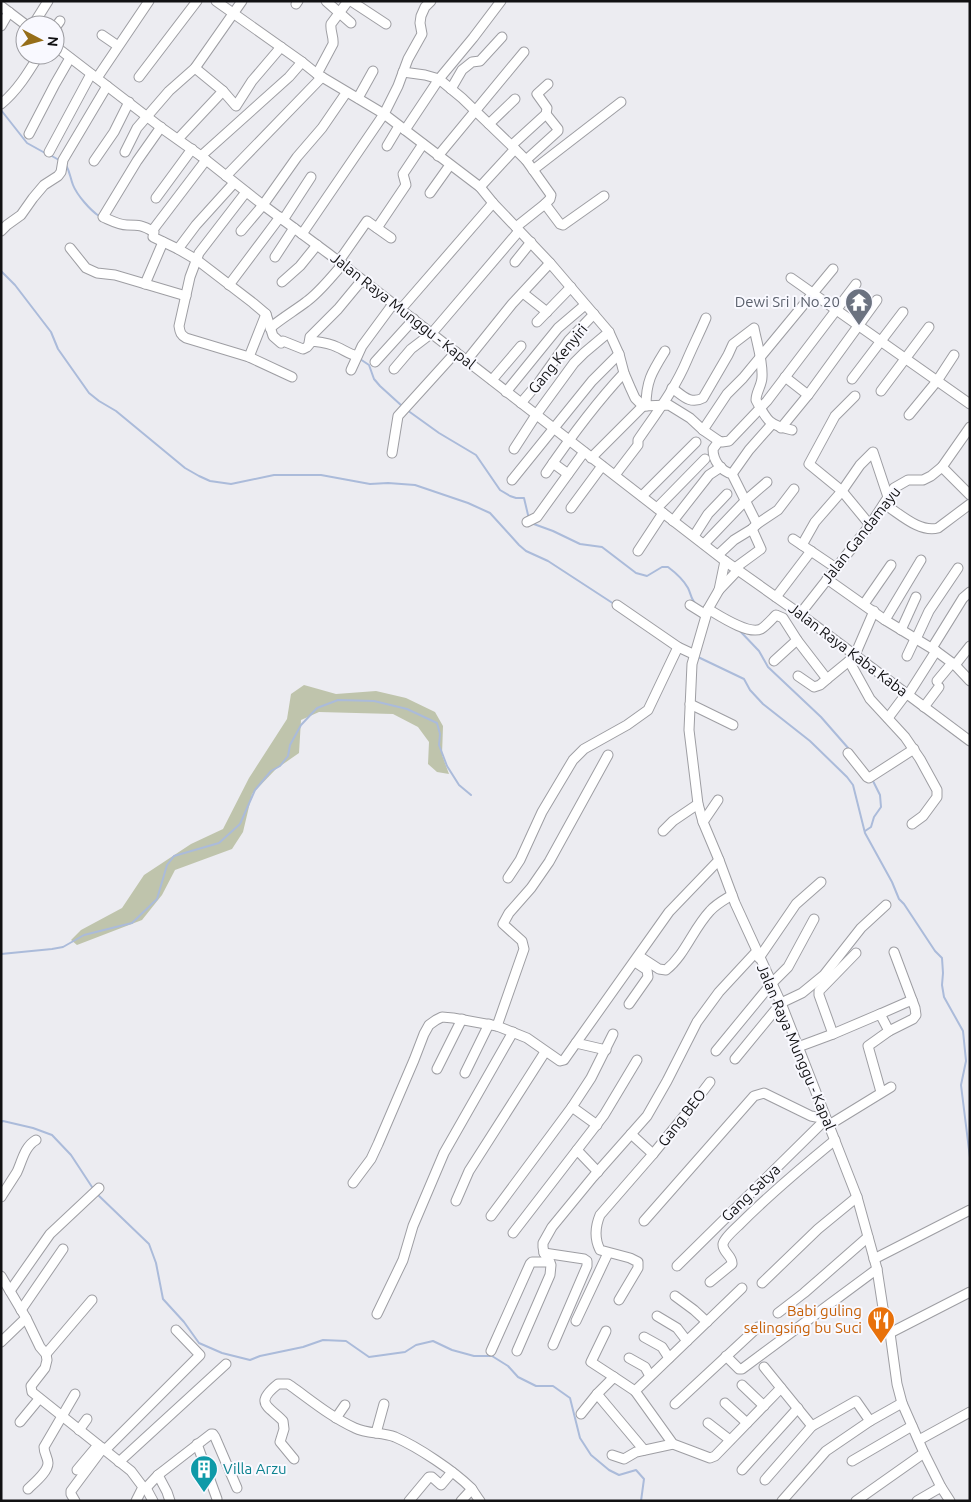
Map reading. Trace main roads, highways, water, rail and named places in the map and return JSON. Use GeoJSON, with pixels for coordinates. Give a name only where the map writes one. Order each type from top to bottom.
{"type":"FeatureCollection","features":[{"type":"Feature","properties":{"kind":"waterway"},"geometry":{"type":"LineString","coordinates":[[1,110],[27,143],[45,153]]}},
{"type":"Feature","properties":{"kind":"waterway"},"geometry":{"type":"LineString","coordinates":[[50,155],[59,160]]}},
{"type":"Feature","properties":{"kind":"waterway"},"geometry":{"type":"LineString","coordinates":[[66,165],[77,193],[99,216]]}},
{"type":"Feature","properties":{"kind":"waterway"},"geometry":{"type":"LineString","coordinates":[[1,271],[15,285],[51,332],[58,349],[89,393],[116,411],[185,468],[199,476],[210,481],[231,484],[274,475],[321,475],[370,484],[415,485],[468,503],[490,513],[526,551],[548,561],[614,604]]}},
{"type":"Feature","properties":{"kind":"waterway"},"geometry":{"type":"LineString","coordinates":[[360,359],[369,365],[374,379],[380,386],[402,406]]}},
{"type":"Feature","properties":{"kind":"waterway"},"geometry":{"type":"LineString","coordinates":[[407,410],[439,433],[476,455],[500,490],[510,496],[524,498],[529,519]]}},
{"type":"Feature","properties":{"kind":"waterway"},"geometry":{"type":"LineString","coordinates":[[531,523],[580,544],[602,547],[636,573],[647,576],[662,567],[668,567],[684,582],[695,603]]}},
{"type":"Feature","properties":{"kind":"waterway"},"geometry":{"type":"LineString","coordinates":[[739,630],[759,651],[768,667],[821,717],[849,749]]}},
{"type":"Feature","properties":{"kind":"waterway"},"geometry":{"type":"LineString","coordinates":[[698,657],[744,679],[750,690],[763,704],[810,741],[853,785],[865,833],[892,882],[899,899],[935,951],[942,958],[944,997],[963,1031],[966,1061],[961,1085],[970,1158]]}},
{"type":"Feature","properties":{"kind":"waterway"},"geometry":{"type":"LineString","coordinates":[[1,954],[63,947],[84,935],[132,923],[157,899],[167,865],[174,856],[219,843],[240,824],[255,790],[271,771],[280,766],[288,756],[290,745],[301,725],[317,708],[338,700],[374,701],[407,709],[437,723],[440,734],[439,745],[447,766],[459,785],[471,795]]}},
{"type":"Feature","properties":{"kind":"waterway"},"geometry":{"type":"LineString","coordinates":[[865,831],[871,827],[874,817],[881,807],[880,795],[872,779]]}},
{"type":"Feature","properties":{"kind":"waterway"},"geometry":{"type":"LineString","coordinates":[[1,1122],[33,1128],[52,1135],[71,1155],[94,1190]]}},
{"type":"Feature","properties":{"kind":"waterway"},"geometry":{"type":"LineString","coordinates":[[97,1194],[149,1244],[156,1263],[163,1299],[184,1322],[199,1343],[222,1353],[250,1360],[323,1340],[346,1341],[369,1357],[405,1352],[416,1345],[433,1341],[452,1350],[474,1356],[492,1356],[508,1366],[518,1377],[536,1386],[553,1386],[570,1398],[580,1438],[591,1455],[609,1470],[619,1475],[636,1470],[644,1479],[641,1501]]}},
{"type":"Feature","properties":{"kind":"place","name":"Dewi Sri I No 20"},"geometry":{"type":"Point","coordinates":[859,326]}},
{"type":"Feature","properties":{"kind":"place","name":"Babi guling selingsing bu Suci"},"geometry":{"type":"Point","coordinates":[881,1344]}},
{"type":"Feature","properties":{"kind":"place","name":"Villa Arzu"},"geometry":{"type":"Point","coordinates":[204,1493]}}]}
